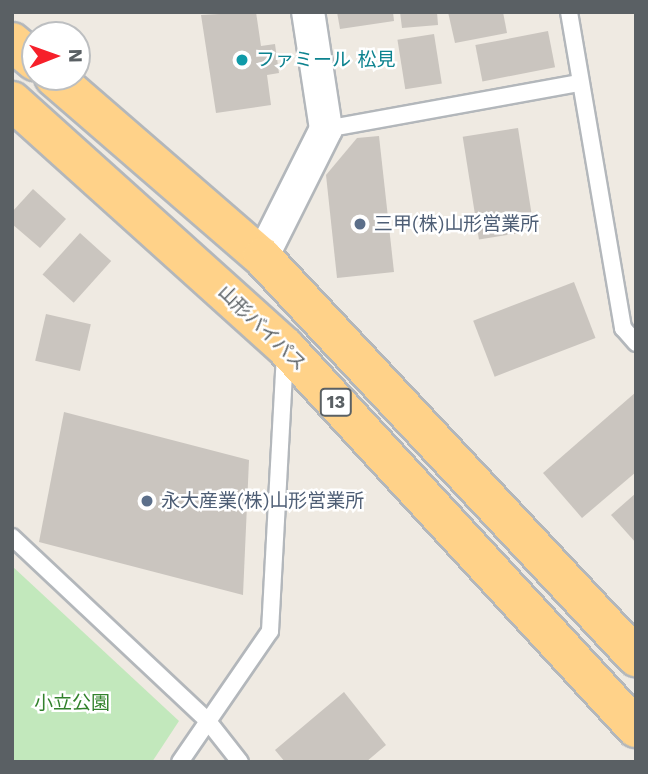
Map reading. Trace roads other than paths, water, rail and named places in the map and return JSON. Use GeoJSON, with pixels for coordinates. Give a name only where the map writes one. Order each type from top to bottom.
{"type":"FeatureCollection","features":[{"type":"Feature","properties":{"kind":"highway","name":"13"},"geometry":{"type":"LineString","coordinates":[[70,91],[262,257],[636,657]]}},
{"type":"Feature","properties":{"kind":"highway","name":"山形バイパス"},"geometry":{"type":"LineString","coordinates":[[12,101],[285,347],[636,728]]}},
{"type":"Feature","properties":{"kind":"street"},"geometry":{"type":"LineString","coordinates":[[262,257],[326,129],[308,12]]}},
{"type":"Feature","properties":{"kind":"lane"},"geometry":{"type":"LineString","coordinates":[[569,12],[623,328],[636,343]]}},
{"type":"Feature","properties":{"kind":"lane"},"geometry":{"type":"LineString","coordinates":[[326,129],[580,83]]}},
{"type":"Feature","properties":{"kind":"lane"},"geometry":{"type":"LineString","coordinates":[[180,762],[271,631],[285,347]]}},
{"type":"Feature","properties":{"kind":"lane"},"geometry":{"type":"LineString","coordinates":[[12,537],[207,720],[240,762]]}},
{"type":"Feature","properties":{"kind":"place","name":"ファミール 松見"},"geometry":{"type":"Point","coordinates":[242,60]}},
{"type":"Feature","properties":{"kind":"place","name":"三甲(株)山形営業所"},"geometry":{"type":"Point","coordinates":[360,224]}},
{"type":"Feature","properties":{"kind":"place","name":"永大産業(株)山形営業所"},"geometry":{"type":"Point","coordinates":[147,501]}},
{"type":"Feature","properties":{"kind":"park label","name":"小立公園"},"geometry":{"type":"Point","coordinates":[72,703]}}]}
